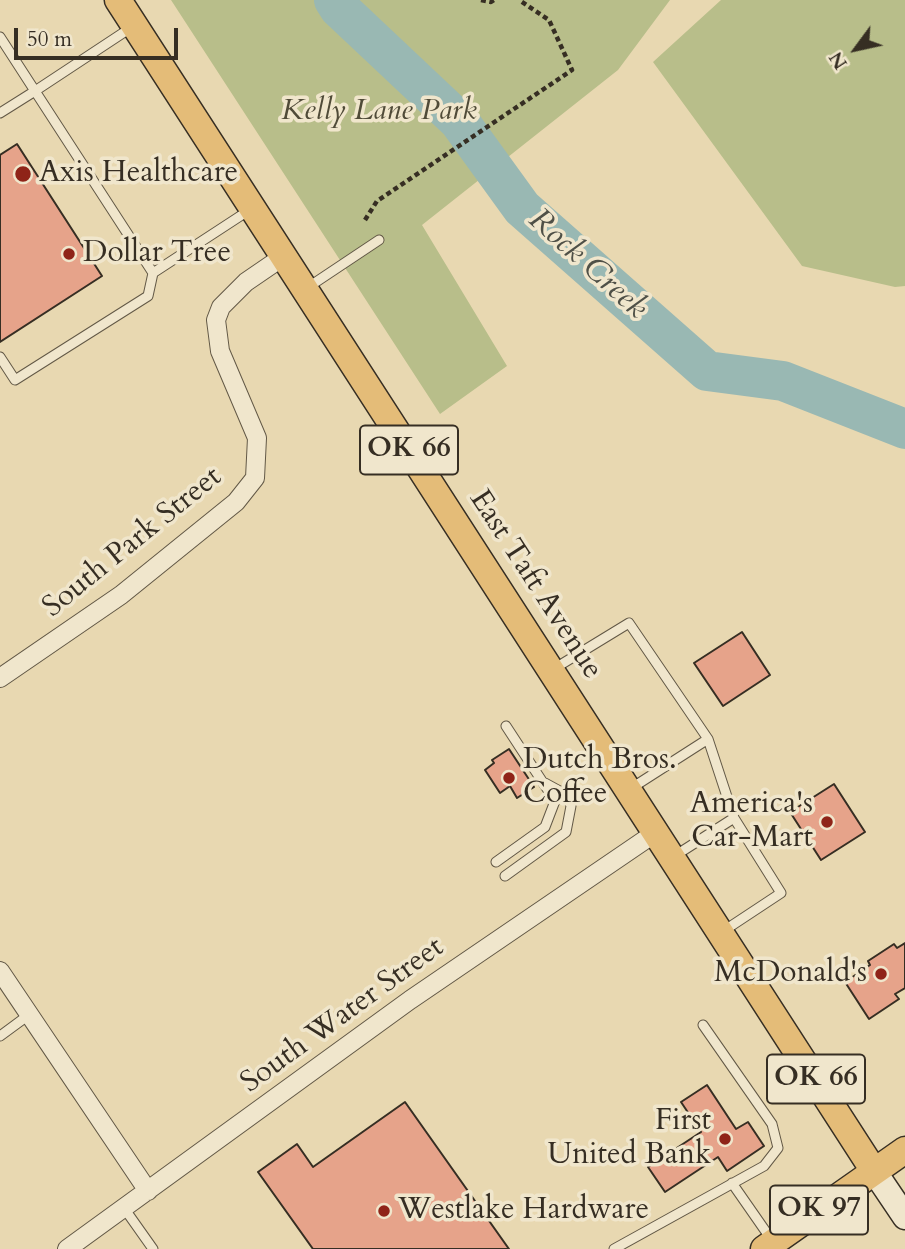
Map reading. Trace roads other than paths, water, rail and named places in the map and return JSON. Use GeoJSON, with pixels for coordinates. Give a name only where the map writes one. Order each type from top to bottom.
{"type":"FeatureCollection","features":[{"type":"Feature","properties":{"kind":"main road","name":"East Taft Avenue"},"geometry":{"type":"LineString","coordinates":[[118,0],[874,1171]]}},
{"type":"Feature","properties":{"kind":"main road"},"geometry":{"type":"LineString","coordinates":[[874,1171],[905,1150]]}},
{"type":"Feature","properties":{"kind":"main road","name":"OK 66"},"geometry":{"type":"LineString","coordinates":[[874,1171],[905,1217]]}},
{"type":"Feature","properties":{"kind":"main road","name":"OK 97"},"geometry":{"type":"LineString","coordinates":[[769,1246],[874,1171]]}},
{"type":"Feature","properties":{"kind":"street","name":"South Park Street"},"geometry":{"type":"LineString","coordinates":[[0,678],[121,595],[236,502],[255,478],[257,438],[220,351],[216,320],[221,307],[247,282],[284,256]]}},
{"type":"Feature","properties":{"kind":"street","name":"South Water Street"},"geometry":{"type":"LineString","coordinates":[[67,1249],[410,1000],[655,833]]}},
{"type":"Feature","properties":{"kind":"street"},"geometry":{"type":"LineString","coordinates":[[0,971],[148,1191]]}},
{"type":"Feature","properties":{"kind":"lane"},"geometry":{"type":"LineString","coordinates":[[0,113],[134,26]]}},
{"type":"Feature","properties":{"kind":"lane"},"geometry":{"type":"LineString","coordinates":[[0,37],[153,273]]}},
{"type":"Feature","properties":{"kind":"lane"},"geometry":{"type":"LineString","coordinates":[[0,356],[15,380],[148,296],[153,273],[253,208]]}},
{"type":"Feature","properties":{"kind":"lane"},"geometry":{"type":"LineString","coordinates":[[305,289],[379,240]]}},
{"type":"Feature","properties":{"kind":"lane"},"geometry":{"type":"LineString","coordinates":[[551,671],[629,623],[708,739],[734,818],[781,893],[720,933]]}},
{"type":"Feature","properties":{"kind":"lane"},"geometry":{"type":"LineString","coordinates":[[496,862],[545,827],[555,801],[506,726]]}},
{"type":"Feature","properties":{"kind":"lane"},"geometry":{"type":"LineString","coordinates":[[628,790],[708,739]]}},
{"type":"Feature","properties":{"kind":"lane"},"geometry":{"type":"LineString","coordinates":[[505,876],[565,832],[571,806],[567,795],[542,781]]}},
{"type":"Feature","properties":{"kind":"lane"},"geometry":{"type":"LineString","coordinates":[[671,858],[734,818]]}},
{"type":"Feature","properties":{"kind":"lane"},"geometry":{"type":"LineString","coordinates":[[0,1036],[30,1014]]}},
{"type":"Feature","properties":{"kind":"lane"},"geometry":{"type":"LineString","coordinates":[[614,1249],[764,1166],[778,1148],[772,1125],[703,1025]]}},
{"type":"Feature","properties":{"kind":"lane"},"geometry":{"type":"LineString","coordinates":[[732,1183],[769,1246]]}},
{"type":"Feature","properties":{"kind":"lane"},"geometry":{"type":"LineString","coordinates":[[124,1208],[153,1249]]}},
{"type":"Feature","properties":{"kind":"waterway","name":"Rock Creek"},"geometry":{"type":"LineString","coordinates":[[334,0],[339,8],[459,121],[522,208],[707,371],[783,381],[905,429]]}},
{"type":"Feature","properties":{"kind":"place","name":"Axis Healthcare"},"geometry":{"type":"Point","coordinates":[23,174]}},
{"type":"Feature","properties":{"kind":"place","name":"Dollar Tree"},"geometry":{"type":"Point","coordinates":[69,254]}},
{"type":"Feature","properties":{"kind":"place","name":"Dutch Bros. Coffee"},"geometry":{"type":"Point","coordinates":[509,778]}},
{"type":"Feature","properties":{"kind":"place","name":"America's Car-Mart"},"geometry":{"type":"Point","coordinates":[827,822]}},
{"type":"Feature","properties":{"kind":"place","name":"McDonald's"},"geometry":{"type":"Point","coordinates":[881,974]}},
{"type":"Feature","properties":{"kind":"place","name":"First United Bank"},"geometry":{"type":"Point","coordinates":[725,1139]}},
{"type":"Feature","properties":{"kind":"place","name":"Westlake Hardware"},"geometry":{"type":"Point","coordinates":[384,1211]}},
{"type":"Feature","properties":{"kind":"park label","name":"Kelly Lane Park"},"geometry":{"type":"Point","coordinates":[379,112]}}]}
